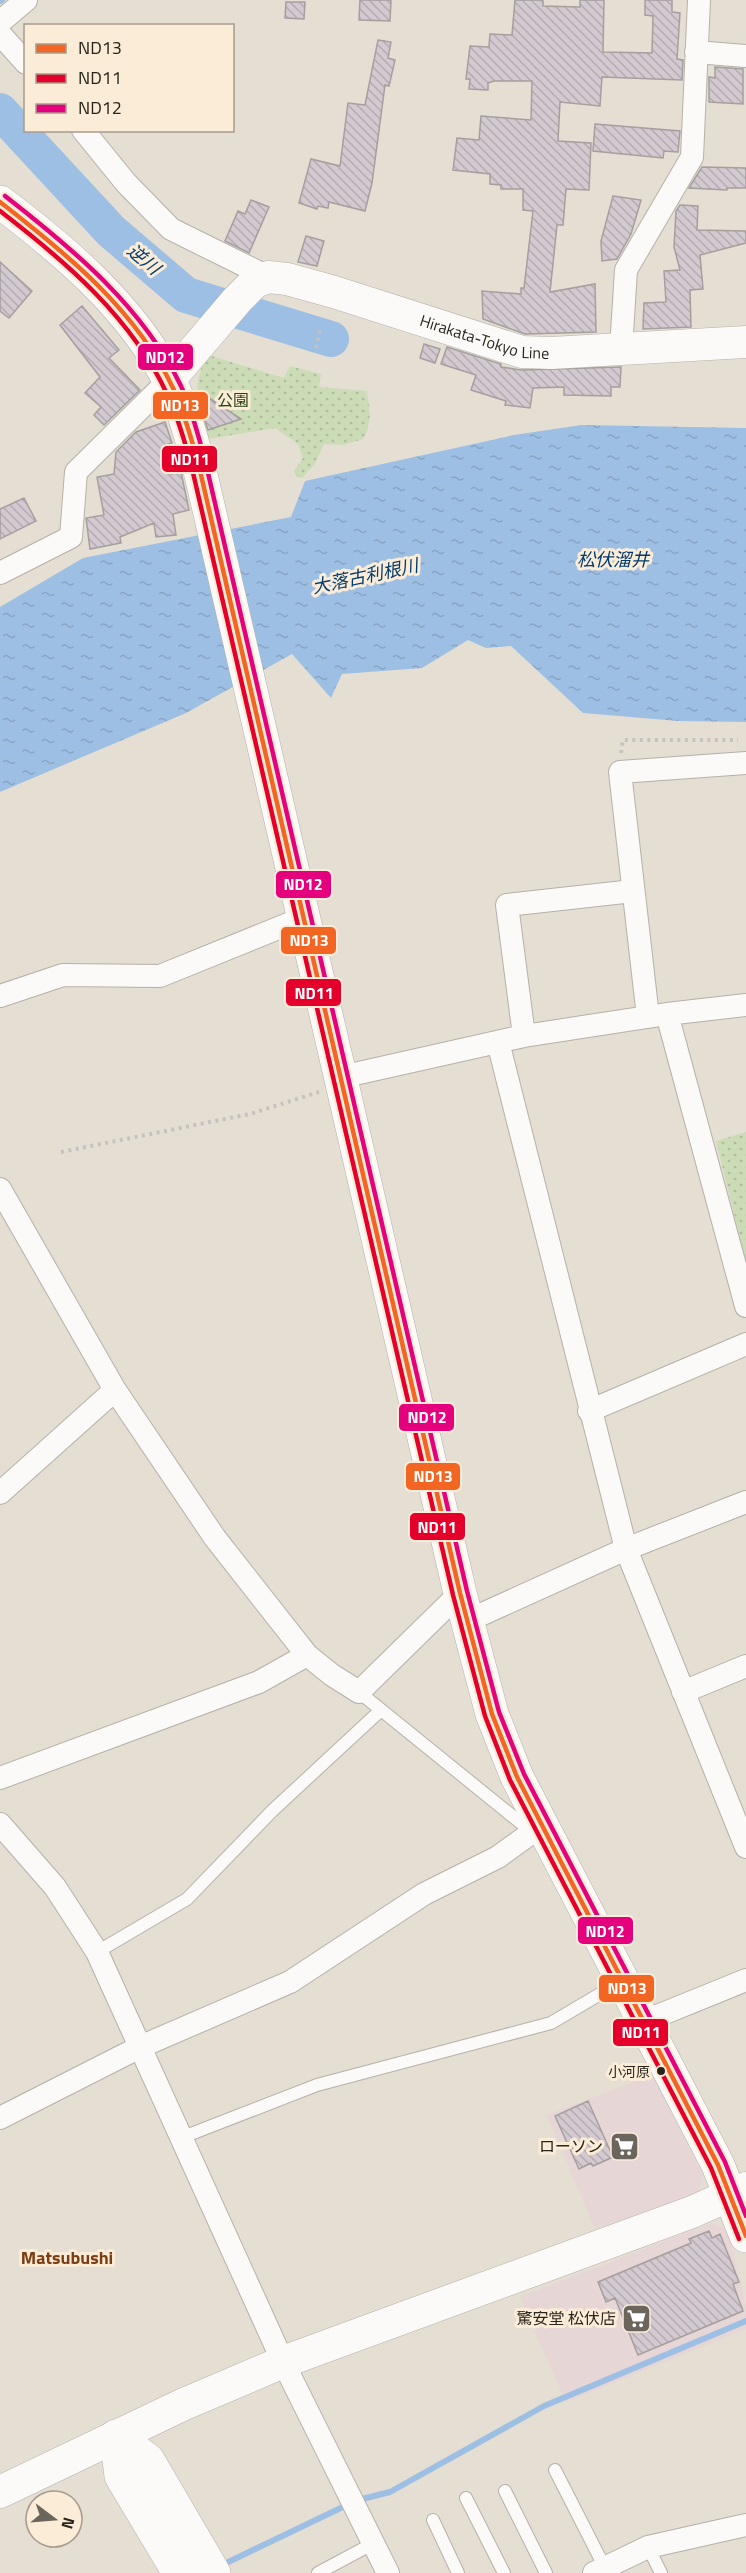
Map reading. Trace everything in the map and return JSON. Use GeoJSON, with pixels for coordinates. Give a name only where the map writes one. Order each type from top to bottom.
{"type":"FeatureCollection","features":[{"type":"Feature","properties":{"kind":"main road"},"geometry":{"type":"LineString","coordinates":[[0,202],[84,270],[145,342],[169,380],[185,416],[464,1607],[492,1714],[537,1828],[739,2191],[746,2236]]}},
{"type":"Feature","properties":{"kind":"main road"},"geometry":{"type":"LineString","coordinates":[[116,2436],[121,2476],[179,2573]]}},
{"type":"Feature","properties":{"kind":"main road"},"geometry":{"type":"LineString","coordinates":[[116,2436],[148,2460],[214,2573]]}},
{"type":"Feature","properties":{"kind":"street"},"geometry":{"type":"LineString","coordinates":[[0,22],[27,0]]}},
{"type":"Feature","properties":{"kind":"street"},"geometry":{"type":"LineString","coordinates":[[621,349],[626,270],[692,157],[699,0]]}},
{"type":"Feature","properties":{"kind":"street"},"geometry":{"type":"LineString","coordinates":[[0,34],[24,61]]}},
{"type":"Feature","properties":{"kind":"street"},"geometry":{"type":"LineString","coordinates":[[696,52],[746,56]]}},
{"type":"Feature","properties":{"kind":"street"},"geometry":{"type":"LineString","coordinates":[[85,132],[126,183],[171,229],[268,278]]}},
{"type":"Feature","properties":{"kind":"street"},"geometry":{"type":"LineString","coordinates":[[0,573],[71,537],[76,472],[169,380],[238,299],[255,282],[268,278]]}},
{"type":"Feature","properties":{"kind":"street","name":"Hirakata-Tokyo Line"},"geometry":{"type":"LineString","coordinates":[[268,278],[287,279],[334,292],[522,352],[551,353],[746,342]]}},
{"type":"Feature","properties":{"kind":"street"},"geometry":{"type":"LineString","coordinates":[[746,763],[620,772],[633,891],[658,1015],[746,1306]]}},
{"type":"Feature","properties":{"kind":"street"},"geometry":{"type":"LineString","coordinates":[[524,1036],[507,905],[633,891]]}},
{"type":"Feature","properties":{"kind":"street"},"geometry":{"type":"LineString","coordinates":[[0,996],[63,975],[160,976],[303,918]]}},
{"type":"Feature","properties":{"kind":"street"},"geometry":{"type":"LineString","coordinates":[[342,1081],[524,1036],[658,1015],[746,1005]]}},
{"type":"Feature","properties":{"kind":"street"},"geometry":{"type":"LineString","coordinates":[[498,1042],[589,1411],[626,1549],[746,1847]]}},
{"type":"Feature","properties":{"kind":"street"},"geometry":{"type":"LineString","coordinates":[[0,1189],[115,1390],[215,1538],[307,1655],[332,1675],[360,1692],[464,1607],[626,1549],[746,1502]]}},
{"type":"Feature","properties":{"kind":"street"},"geometry":{"type":"LineString","coordinates":[[589,1411],[746,1344]]}},
{"type":"Feature","properties":{"kind":"street"},"geometry":{"type":"LineString","coordinates":[[0,1493],[115,1390]]}},
{"type":"Feature","properties":{"kind":"street"},"geometry":{"type":"LineString","coordinates":[[0,1778],[260,1682],[307,1655]]}},
{"type":"Feature","properties":{"kind":"street"},"geometry":{"type":"LineString","coordinates":[[683,1692],[746,1666]]}},
{"type":"Feature","properties":{"kind":"street"},"geometry":{"type":"LineString","coordinates":[[0,1824],[55,1887],[97,1952],[283,2362],[388,2573]]}},
{"type":"Feature","properties":{"kind":"street"},"geometry":{"type":"LineString","coordinates":[[0,2118],[140,2047],[290,1982],[424,1894],[498,1857],[537,1828]]}},
{"type":"Feature","properties":{"kind":"street"},"geometry":{"type":"LineString","coordinates":[[645,2021],[746,1980]]}},
{"type":"Feature","properties":{"kind":"street"},"geometry":{"type":"LineString","coordinates":[[4,2487],[283,2362],[692,2212],[739,2191]]}},
{"type":"Feature","properties":{"kind":"street"},"geometry":{"type":"LineString","coordinates":[[599,2570],[648,2547],[746,2525]]}},
{"type":"Feature","properties":{"kind":"lane"},"geometry":{"type":"LineString","coordinates":[[360,1692],[537,1828]]}},
{"type":"Feature","properties":{"kind":"lane"},"geometry":{"type":"LineString","coordinates":[[97,1952],[187,1899],[272,1811],[381,1710]]}},
{"type":"Feature","properties":{"kind":"lane"},"geometry":{"type":"LineString","coordinates":[[183,2138],[317,2085],[551,2023],[623,1981]]}},
{"type":"Feature","properties":{"kind":"lane"},"geometry":{"type":"LineString","coordinates":[[555,2470],[599,2570]]}},
{"type":"Feature","properties":{"kind":"lane"},"geometry":{"type":"LineString","coordinates":[[505,2491],[546,2573]]}},
{"type":"Feature","properties":{"kind":"lane"},"geometry":{"type":"LineString","coordinates":[[466,2498],[504,2573]]}},
{"type":"Feature","properties":{"kind":"lane"},"geometry":{"type":"LineString","coordinates":[[433,2520],[458,2573]]}},
{"type":"Feature","properties":{"kind":"lane"},"geometry":{"type":"LineString","coordinates":[[318,2573],[374,2543]]}},
{"type":"Feature","properties":{"kind":"lane"},"geometry":{"type":"LineString","coordinates":[[648,2547],[661,2573]]}},
{"type":"Feature","properties":{"kind":"path"},"geometry":{"type":"LineString","coordinates":[[316,348],[321,329]]}},
{"type":"Feature","properties":{"kind":"path"},"geometry":{"type":"LineString","coordinates":[[620,772],[623,740],[746,740]]}},
{"type":"Feature","properties":{"kind":"path"},"geometry":{"type":"LineString","coordinates":[[61,1152],[250,1114],[342,1081]]}},
{"type":"Feature","properties":{"kind":"shaded area","name":"ローソン"},"geometry":{"type":"Polygon","coordinates":[[[652,2075],[703,2176],[697,2196],[595,2229],[547,2115],[652,2075]]]}},
{"type":"Feature","properties":{"kind":"shaded area","name":"驚安堂 松伏店"},"geometry":{"type":"Polygon","coordinates":[[[712,2223],[728,2230],[746,2307],[746,2329],[566,2402],[520,2297],[712,2223]]]}},
{"type":"Feature","properties":{"kind":"green space","name":"公園"},"geometry":{"type":"Polygon","coordinates":[[[208,355],[284,378],[290,366],[321,374],[319,387],[367,391],[369,421],[363,439],[343,445],[324,444],[314,465],[302,478],[296,476],[294,471],[303,458],[298,444],[275,428],[208,439],[200,417],[197,396],[199,375],[208,355]]]}},
{"type":"Feature","properties":{"kind":"green space"},"geometry":{"type":"Polygon","coordinates":[[[746,1132],[746,1262],[716,1141],[746,1132]]]}},
{"type":"Feature","properties":{"kind":"water"},"geometry":{"type":"Polygon","coordinates":[[[581,425],[746,428],[746,722],[678,721],[583,713],[511,646],[486,648],[468,640],[422,668],[342,674],[331,698],[292,654],[186,713],[0,792],[0,607],[83,558],[291,517],[305,481],[514,435],[581,425]]]}},
{"type":"Feature","properties":{"kind":"building"},"geometry":{"type":"Polygon","coordinates":[[[360,0],[391,0],[390,21],[359,20],[360,0]]]}},
{"type":"Feature","properties":{"kind":"building"},"geometry":{"type":"Polygon","coordinates":[[[515,0],[543,0],[543,6],[580,7],[580,0],[604,0],[603,52],[652,53],[653,16],[645,15],[645,0],[672,0],[672,12],[680,13],[677,59],[683,60],[682,80],[602,77],[600,106],[560,102],[558,141],[591,143],[589,190],[566,189],[563,225],[557,225],[550,292],[595,284],[596,332],[525,334],[483,319],[482,291],[521,294],[521,288],[524,288],[533,211],[523,210],[523,189],[501,189],[501,185],[490,184],[490,174],[453,170],[457,138],[479,140],[481,116],[531,120],[532,81],[494,81],[488,83],[488,90],[469,89],[470,79],[466,79],[470,46],[489,47],[490,34],[512,35],[515,0]]]}},
{"type":"Feature","properties":{"kind":"building"},"geometry":{"type":"Polygon","coordinates":[[[286,2],[305,2],[304,19],[285,18],[286,2]]]}},
{"type":"Feature","properties":{"kind":"building"},"geometry":{"type":"Polygon","coordinates":[[[378,40],[391,42],[388,58],[395,60],[389,86],[385,85],[372,183],[365,211],[329,202],[328,208],[318,206],[317,209],[299,203],[311,159],[340,166],[348,103],[365,105],[378,40]]]}},
{"type":"Feature","properties":{"kind":"building"},"geometry":{"type":"Polygon","coordinates":[[[715,67],[743,69],[743,104],[709,102],[709,77],[715,78],[715,67]]]}},
{"type":"Feature","properties":{"kind":"building"},"geometry":{"type":"Polygon","coordinates":[[[595,124],[680,131],[678,152],[664,151],[663,158],[593,151],[595,124]]]}},
{"type":"Feature","properties":{"kind":"building"},"geometry":{"type":"Polygon","coordinates":[[[702,167],[746,168],[746,188],[727,188],[727,190],[689,188],[702,167]]]}},
{"type":"Feature","properties":{"kind":"building"},"geometry":{"type":"Polygon","coordinates":[[[613,196],[641,200],[631,234],[617,259],[602,261],[601,241],[613,196]]]}},
{"type":"Feature","properties":{"kind":"building"},"geometry":{"type":"Polygon","coordinates":[[[251,200],[269,207],[249,253],[225,241],[238,211],[245,214],[251,200]]]}},
{"type":"Feature","properties":{"kind":"building"},"geometry":{"type":"Polygon","coordinates":[[[680,205],[698,206],[697,230],[746,231],[746,243],[700,255],[703,289],[690,290],[691,327],[643,329],[644,303],[666,302],[664,271],[680,270],[674,247],[676,211],[680,205]]]}},
{"type":"Feature","properties":{"kind":"building"},"geometry":{"type":"Polygon","coordinates":[[[306,236],[324,241],[317,266],[298,262],[306,236]]]}},
{"type":"Feature","properties":{"kind":"building"},"geometry":{"type":"Polygon","coordinates":[[[0,262],[32,291],[9,318],[0,311],[0,262]]]}},
{"type":"Feature","properties":{"kind":"building"},"geometry":{"type":"Polygon","coordinates":[[[82,306],[119,350],[109,358],[140,390],[104,425],[94,415],[101,407],[85,393],[100,377],[60,325],[82,306]]]}},
{"type":"Feature","properties":{"kind":"building"},"geometry":{"type":"Polygon","coordinates":[[[424,344],[440,349],[435,363],[420,358],[424,344]]]}},
{"type":"Feature","properties":{"kind":"building"},"geometry":{"type":"Polygon","coordinates":[[[447,347],[501,364],[501,367],[521,370],[621,367],[620,387],[611,387],[611,396],[564,395],[564,387],[533,388],[530,408],[505,405],[506,401],[471,390],[476,375],[441,364],[447,347]]]}},
{"type":"Feature","properties":{"kind":"building"},"geometry":{"type":"Polygon","coordinates":[[[206,396],[241,419],[208,430],[198,399],[206,396]]]}},
{"type":"Feature","properties":{"kind":"building"},"geometry":{"type":"Polygon","coordinates":[[[165,422],[172,443],[165,445],[171,474],[181,472],[189,510],[173,514],[176,535],[156,537],[154,523],[120,537],[121,543],[90,549],[86,518],[104,515],[97,477],[114,474],[116,452],[136,432],[165,422]]]}},
{"type":"Feature","properties":{"kind":"building"},"geometry":{"type":"Polygon","coordinates":[[[24,498],[36,521],[0,539],[0,509],[24,498]]]}},
{"type":"Feature","properties":{"kind":"building"},"geometry":{"type":"Polygon","coordinates":[[[588,2101],[613,2157],[593,2166],[591,2163],[579,2169],[555,2116],[588,2101]]]}},
{"type":"Feature","properties":{"kind":"building"},"geometry":{"type":"Polygon","coordinates":[[[709,2231],[712,2238],[720,2234],[739,2282],[733,2284],[743,2311],[638,2355],[615,2298],[606,2302],[598,2282],[691,2243],[689,2239],[709,2231]]]}},
{"type":"Feature","properties":{"kind":"waterway","name":"逆川"},"geometry":{"type":"LineString","coordinates":[[0,111],[111,231],[186,295],[331,339]]}},
{"type":"Feature","properties":{"kind":"waterway"},"geometry":{"type":"LineString","coordinates":[[358,2500],[390,2492],[544,2406],[746,2321]]}},
{"type":"Feature","properties":{"kind":"waterway"},"geometry":{"type":"LineString","coordinates":[[220,2566],[349,2504]]}},
{"type":"Feature","properties":{"kind":"transit line","name":"ND12"},"geometry":{"type":"LineString","coordinates":[[5,196],[81,259],[127,305],[165,357],[181,386],[195,423],[467,1591],[499,1712],[524,1774],[725,2162],[746,2216]]}},
{"type":"Feature","properties":{"kind":"transit line","name":"ND13"},"geometry":{"type":"LineString","coordinates":[[0,202],[74,263],[120,309],[158,360],[181,406],[198,462],[460,1593],[492,1714],[517,1777],[718,2165],[746,2236]]}},
{"type":"Feature","properties":{"kind":"transit line","name":"ND11"},"geometry":{"type":"LineString","coordinates":[[0,211],[49,250],[116,316],[152,366],[178,419],[191,464],[453,1595],[485,1716],[510,1780],[711,2168],[739,2239]]}},
{"type":"Feature","properties":{"kind":"place","name":"小河原"},"geometry":{"type":"Point","coordinates":[661,2071]}},
{"type":"Feature","properties":{"kind":"place","name":"ローソン"},"geometry":{"type":"Point","coordinates":[624,2146]}},
{"type":"Feature","properties":{"kind":"place","name":"驚安堂 松伏店"},"geometry":{"type":"Point","coordinates":[637,2318]}},
{"type":"Feature","properties":{"kind":"district","name":"Matsubushi"},"geometry":{"type":"Point","coordinates":[67,2257]}},
{"type":"Feature","properties":{"kind":"water label","name":"松伏溜井"},"geometry":{"type":"Point","coordinates":[613,559]}},
{"type":"Feature","properties":{"kind":"water label","name":"大落古利根川"},"geometry":{"type":"Point","coordinates":[365,576]}}]}
